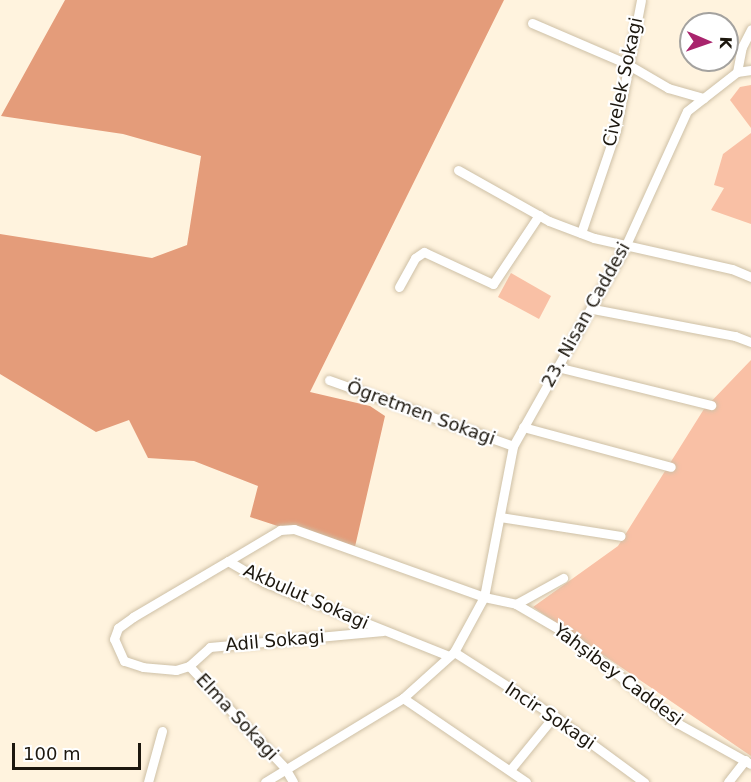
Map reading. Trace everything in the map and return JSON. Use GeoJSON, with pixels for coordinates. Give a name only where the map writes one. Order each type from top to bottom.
{"type":"FeatureCollection","features":[{"type":"Feature","properties":{"kind":"street","name":"Civelek Sokagi"},"geometry":{"type":"LineString","coordinates":[[581,233],[616,130],[641,0]]}},
{"type":"Feature","properties":{"kind":"street"},"geometry":{"type":"LineString","coordinates":[[532,23],[627,64],[668,88],[704,98]]}},
{"type":"Feature","properties":{"kind":"street"},"geometry":{"type":"LineString","coordinates":[[739,62],[742,47],[751,29]]}},
{"type":"Feature","properties":{"kind":"street","name":"23. Nisan Caddesi"},"geometry":{"type":"LineString","coordinates":[[265,782],[403,698],[451,654],[484,597],[513,446],[593,309],[625,247],[687,111],[737,72]]}},
{"type":"Feature","properties":{"kind":"street"},"geometry":{"type":"LineString","coordinates":[[458,170],[539,215],[581,233],[625,247],[732,268],[751,277]]}},
{"type":"Feature","properties":{"kind":"street"},"geometry":{"type":"LineString","coordinates":[[399,287],[415,258],[424,252],[493,284],[539,215]]}},
{"type":"Feature","properties":{"kind":"street"},"geometry":{"type":"LineString","coordinates":[[593,309],[735,336],[751,342]]}},
{"type":"Feature","properties":{"kind":"street"},"geometry":{"type":"LineString","coordinates":[[557,368],[711,405]]}},
{"type":"Feature","properties":{"kind":"street","name":"Ögretmen Sokagi"},"geometry":{"type":"LineString","coordinates":[[329,380],[513,446]]}},
{"type":"Feature","properties":{"kind":"street"},"geometry":{"type":"LineString","coordinates":[[523,427],[671,467]]}},
{"type":"Feature","properties":{"kind":"street"},"geometry":{"type":"LineString","coordinates":[[500,517],[621,536]]}},
{"type":"Feature","properties":{"kind":"street","name":"Yahşibey Caddesi"},"geometry":{"type":"LineString","coordinates":[[228,561],[280,530],[294,529],[484,597],[516,604],[569,634],[679,724],[748,762]]}},
{"type":"Feature","properties":{"kind":"street","name":"Akbulut Sokagi"},"geometry":{"type":"LineString","coordinates":[[114,639],[118,628],[133,617],[228,561],[256,579],[383,631],[451,654]]}},
{"type":"Feature","properties":{"kind":"street"},"geometry":{"type":"LineString","coordinates":[[516,604],[563,578]]}},
{"type":"Feature","properties":{"kind":"street","name":"Adil Sokagi"},"geometry":{"type":"LineString","coordinates":[[176,670],[189,666],[210,647],[383,631]]}},
{"type":"Feature","properties":{"kind":"street","name":"Elma Sokagi"},"geometry":{"type":"LineString","coordinates":[[114,639],[124,661],[143,667],[176,670]]}},
{"type":"Feature","properties":{"kind":"street","name":"Incir Sokagi"},"geometry":{"type":"LineString","coordinates":[[451,654],[554,716],[644,782]]}},
{"type":"Feature","properties":{"kind":"street","name":"Elma Sokagi"},"geometry":{"type":"LineString","coordinates":[[189,666],[285,768],[293,782]]}},
{"type":"Feature","properties":{"kind":"street"},"geometry":{"type":"LineString","coordinates":[[403,698],[526,782]]}},
{"type":"Feature","properties":{"kind":"street"},"geometry":{"type":"LineString","coordinates":[[510,770],[554,716]]}},
{"type":"Feature","properties":{"kind":"street"},"geometry":{"type":"LineString","coordinates":[[148,782],[162,731]]}},
{"type":"Feature","properties":{"kind":"street"},"geometry":{"type":"LineString","coordinates":[[728,782],[748,762]]}},
{"type":"Feature","properties":{"kind":"street"},"geometry":{"type":"LineString","coordinates":[[275,782],[285,768]]}},
{"type":"Feature","properties":{"kind":"shaded area"},"geometry":{"type":"Polygon","coordinates":[[[65,0],[504,0],[310,392],[370,406],[385,416],[354,551],[250,517],[258,486],[194,461],[148,458],[129,420],[96,432],[0,374],[0,234],[152,258],[187,245],[201,156],[123,134],[1,116],[65,0]]]}},
{"type":"Feature","properties":{"kind":"shaded area"},"geometry":{"type":"Polygon","coordinates":[[[751,85],[751,128],[730,100],[740,87],[751,85]]]}},
{"type":"Feature","properties":{"kind":"shaded area"},"geometry":{"type":"Polygon","coordinates":[[[751,133],[751,224],[711,210],[724,188],[714,185],[723,154],[751,133]]]}},
{"type":"Feature","properties":{"kind":"shaded area"},"geometry":{"type":"Polygon","coordinates":[[[511,273],[551,296],[539,319],[498,297],[511,273]]]}},
{"type":"Feature","properties":{"kind":"shaded area"},"geometry":{"type":"Polygon","coordinates":[[[751,360],[751,756],[533,607],[618,546],[704,409],[751,360]]]}}]}
